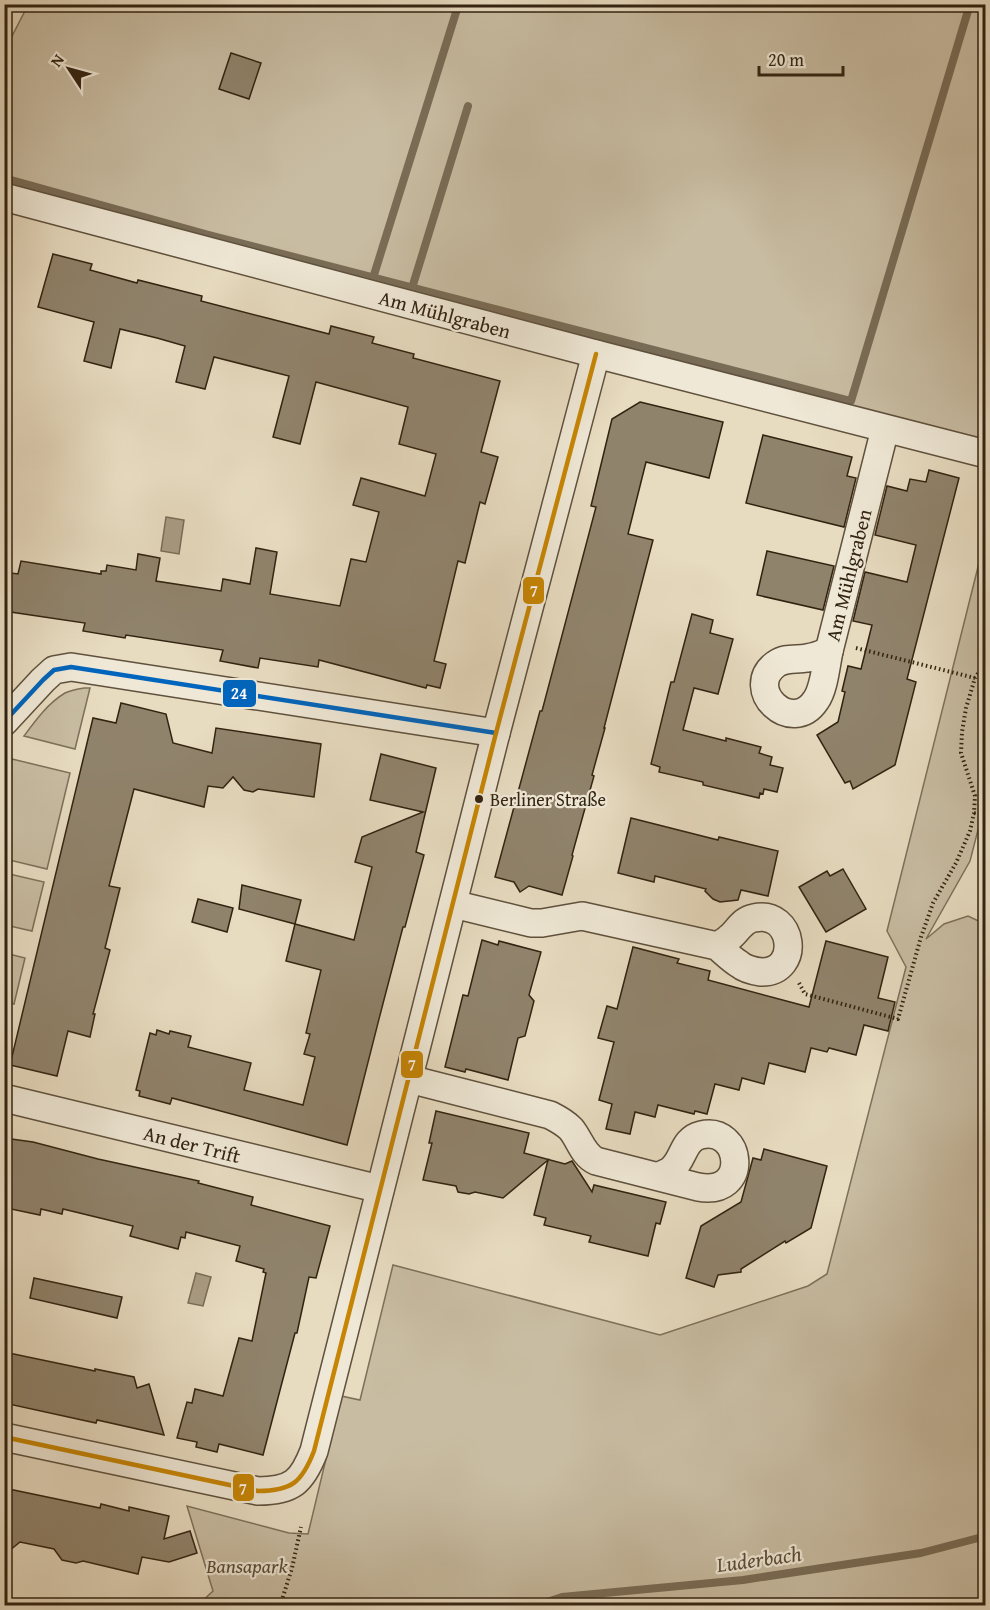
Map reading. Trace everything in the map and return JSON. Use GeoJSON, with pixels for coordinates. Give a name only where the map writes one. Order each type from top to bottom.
{"type":"FeatureCollection","features":[{"type":"Feature","properties":{"kind":"street","name":"Am Mühlgraben"},"geometry":{"type":"LineString","coordinates":[[4,197],[596,354],[986,454]]}},
{"type":"Feature","properties":{"kind":"street"},"geometry":{"type":"LineString","coordinates":[[4,1437],[258,1491],[275,1491],[292,1485],[307,1468],[314,1451],[496,733],[596,354]]}},
{"type":"Feature","properties":{"kind":"street","name":"Am Mühlgraben"},"geometry":{"type":"LineString","coordinates":[[830,647],[885,429]]}},
{"type":"Feature","properties":{"kind":"street"},"geometry":{"type":"LineString","coordinates":[[4,722],[54,670],[71,667],[496,733]]}},
{"type":"Feature","properties":{"kind":"street"},"geometry":{"type":"LineString","coordinates":[[453,904],[531,923],[582,916],[717,946],[739,964],[754,971],[768,972],[776,968],[784,960],[788,938],[776,922],[763,917],[750,919],[743,923],[728,940],[717,946]]}},
{"type":"Feature","properties":{"kind":"street"},"geometry":{"type":"LineString","coordinates":[[409,1079],[550,1115],[561,1120],[572,1130],[591,1159],[660,1176]]}},
{"type":"Feature","properties":{"kind":"street","name":"An der Trift"},"geometry":{"type":"LineString","coordinates":[[4,1098],[380,1190]]}},
{"type":"Feature","properties":{"kind":"path"},"geometry":{"type":"LineString","coordinates":[[830,647],[975,678]]}},
{"type":"Feature","properties":{"kind":"path"},"geometry":{"type":"LineString","coordinates":[[784,960],[805,994],[898,1019],[933,903],[970,831],[975,796],[961,753],[966,708],[975,678],[986,661]]}},
{"type":"Feature","properties":{"kind":"path"},"geometry":{"type":"LineString","coordinates":[[974,813],[986,816]]}},
{"type":"Feature","properties":{"kind":"path"},"geometry":{"type":"LineString","coordinates":[[280,1605],[292,1568],[301,1527]]}},
{"type":"Feature","properties":{"kind":"green space"},"geometry":{"type":"Polygon","coordinates":[[[28,5],[985,5],[985,444],[191,234],[5,182],[5,50],[28,5]]]}},
{"type":"Feature","properties":{"kind":"green space","name":"Bansapark"},"geometry":{"type":"Polygon","coordinates":[[[985,539],[985,803],[970,861],[926,939],[944,924],[968,916],[985,924],[985,1605],[198,1605],[213,1591],[187,1506],[289,1533],[308,1534],[341,1396],[360,1400],[393,1265],[660,1335],[808,1286],[827,1274],[906,967],[887,931],[985,539]]]}},
{"type":"Feature","properties":{"kind":"green space"},"geometry":{"type":"Polygon","coordinates":[[[90,688],[75,749],[24,736],[42,713],[59,697],[70,691],[90,688]]]}},
{"type":"Feature","properties":{"kind":"green space"},"geometry":{"type":"Polygon","coordinates":[[[12,759],[70,773],[47,869],[5,859],[5,785],[12,759]]]}},
{"type":"Feature","properties":{"kind":"green space"},"geometry":{"type":"Polygon","coordinates":[[[5,873],[44,882],[32,931],[5,925],[5,873]]]}},
{"type":"Feature","properties":{"kind":"green space"},"geometry":{"type":"Polygon","coordinates":[[[5,953],[25,958],[14,1004],[5,1002],[5,953]]]}},
{"type":"Feature","properties":{"kind":"shaded area"},"geometry":{"type":"Polygon","coordinates":[[[166,517],[184,520],[179,554],[161,551],[166,517]]]}},
{"type":"Feature","properties":{"kind":"shaded area"},"geometry":{"type":"Polygon","coordinates":[[[196,1273],[211,1277],[203,1306],[188,1303],[196,1273]]]}},
{"type":"Feature","properties":{"kind":"building"},"geometry":{"type":"Polygon","coordinates":[[[231,53],[261,63],[249,99],[219,89],[231,53]]]}},
{"type":"Feature","properties":{"kind":"building"},"geometry":{"type":"Polygon","coordinates":[[[53,254],[92,264],[90,270],[137,283],[138,280],[202,296],[201,301],[329,334],[331,326],[374,337],[372,343],[414,354],[413,358],[500,381],[481,452],[498,457],[485,504],[480,502],[465,563],[458,561],[434,661],[446,664],[440,688],[427,685],[426,688],[319,660],[318,667],[260,658],[258,668],[220,661],[223,650],[126,635],[125,638],[83,631],[85,623],[4,611],[4,572],[18,574],[21,561],[101,574],[101,571],[106,571],[107,565],[136,570],[138,554],[160,558],[156,581],[221,591],[223,579],[250,584],[256,548],[277,552],[270,594],[340,606],[351,559],[366,562],[379,512],[353,505],[361,478],[425,496],[436,454],[399,444],[408,407],[316,382],[300,444],[273,437],[289,376],[214,357],[205,389],[176,382],[185,346],[157,338],[120,329],[111,368],[84,361],[94,322],[38,307],[53,254]]]}},
{"type":"Feature","properties":{"kind":"building"},"geometry":{"type":"Polygon","coordinates":[[[640,402],[723,422],[709,478],[646,462],[628,534],[653,540],[562,895],[529,886],[520,892],[514,882],[495,877],[596,507],[591,506],[612,419],[640,402]]]}},
{"type":"Feature","properties":{"kind":"building"},"geometry":{"type":"Polygon","coordinates":[[[763,435],[852,457],[847,476],[856,478],[844,527],[746,503],[763,435]]]}},
{"type":"Feature","properties":{"kind":"building"},"geometry":{"type":"Polygon","coordinates":[[[929,470],[959,478],[907,679],[916,682],[895,765],[853,789],[850,781],[845,783],[817,735],[838,722],[848,666],[861,669],[872,625],[853,621],[865,572],[907,582],[916,545],[875,535],[887,486],[907,491],[910,479],[926,482],[929,470]]]}},
{"type":"Feature","properties":{"kind":"building"},"geometry":{"type":"Polygon","coordinates":[[[767,551],[834,566],[823,610],[757,595],[767,551]]]}},
{"type":"Feature","properties":{"kind":"building"},"geometry":{"type":"Polygon","coordinates":[[[692,614],[713,620],[710,633],[733,639],[718,694],[694,688],[683,730],[761,747],[759,753],[772,757],[770,765],[783,768],[777,792],[764,789],[759,798],[659,772],[660,767],[651,764],[671,682],[674,682],[692,614]]]}},
{"type":"Feature","properties":{"kind":"building"},"geometry":{"type":"Polygon","coordinates":[[[121,703],[166,714],[173,743],[212,753],[216,728],[321,744],[314,797],[258,789],[253,792],[244,790],[233,777],[223,788],[208,786],[204,807],[134,789],[109,886],[120,888],[105,948],[110,950],[93,1014],[95,1014],[90,1037],[68,1031],[57,1076],[10,1065],[93,718],[116,723],[121,703]]]}},
{"type":"Feature","properties":{"kind":"building"},"geometry":{"type":"Polygon","coordinates":[[[381,754],[436,768],[416,852],[424,855],[405,927],[403,927],[347,1145],[172,1098],[170,1104],[139,1096],[140,1091],[136,1090],[150,1033],[156,1035],[157,1030],[169,1034],[170,1031],[191,1036],[188,1047],[251,1063],[244,1090],[303,1105],[315,1057],[304,1054],[310,1034],[306,1033],[321,970],[286,961],[295,924],[354,940],[372,867],[355,862],[362,837],[423,812],[370,800],[381,754]]]}},
{"type":"Feature","properties":{"kind":"building"},"geometry":{"type":"Polygon","coordinates":[[[631,818],[718,840],[719,837],[778,851],[768,896],[741,890],[738,900],[720,902],[713,899],[705,891],[706,889],[655,876],[654,882],[618,873],[631,818]]]}},
{"type":"Feature","properties":{"kind":"building"},"geometry":{"type":"Polygon","coordinates":[[[843,869],[866,909],[826,932],[799,887],[827,871],[830,876],[843,869]]]}},
{"type":"Feature","properties":{"kind":"building"},"geometry":{"type":"Polygon","coordinates":[[[242,885],[301,900],[295,924],[239,909],[242,885]]]}},
{"type":"Feature","properties":{"kind":"building"},"geometry":{"type":"Polygon","coordinates":[[[198,899],[233,908],[227,932],[192,922],[198,899]]]}},
{"type":"Feature","properties":{"kind":"building"},"geometry":{"type":"Polygon","coordinates":[[[482,940],[498,945],[499,941],[541,952],[529,995],[534,1001],[525,1036],[518,1038],[508,1080],[466,1069],[465,1072],[445,1067],[463,995],[468,996],[482,940]]]}},
{"type":"Feature","properties":{"kind":"building"},"geometry":{"type":"Polygon","coordinates":[[[826,941],[888,957],[878,998],[895,1002],[888,1031],[864,1025],[856,1055],[829,1048],[827,1052],[811,1048],[805,1072],[769,1063],[764,1084],[742,1078],[739,1090],[715,1084],[707,1114],[695,1111],[694,1114],[658,1105],[655,1117],[635,1112],[630,1134],[606,1129],[612,1104],[599,1100],[614,1042],[598,1038],[607,1006],[617,1009],[633,947],[679,959],[677,963],[710,971],[708,980],[809,1007],[826,941]]]}},
{"type":"Feature","properties":{"kind":"building"},"geometry":{"type":"Polygon","coordinates":[[[436,1111],[529,1133],[524,1153],[565,1164],[572,1161],[592,1192],[594,1185],[666,1202],[660,1224],[656,1223],[648,1256],[589,1242],[591,1236],[544,1225],[546,1218],[534,1215],[548,1160],[503,1198],[475,1192],[469,1194],[458,1192],[456,1186],[423,1180],[432,1143],[429,1143],[436,1111]]]}},
{"type":"Feature","properties":{"kind":"building"},"geometry":{"type":"Polygon","coordinates":[[[4,1138],[33,1142],[199,1181],[198,1183],[253,1197],[251,1205],[330,1226],[316,1278],[309,1277],[297,1333],[295,1333],[263,1455],[219,1444],[217,1452],[196,1447],[197,1442],[177,1438],[187,1402],[192,1403],[195,1389],[223,1396],[239,1338],[252,1341],[266,1273],[263,1272],[264,1269],[236,1261],[240,1246],[186,1232],[185,1238],[181,1237],[178,1249],[130,1236],[133,1226],[63,1209],[62,1214],[41,1209],[40,1215],[6,1208],[4,1138]]]}},
{"type":"Feature","properties":{"kind":"building"},"geometry":{"type":"Polygon","coordinates":[[[764,1149],[827,1166],[811,1228],[786,1243],[785,1241],[741,1269],[741,1272],[718,1275],[714,1287],[686,1278],[701,1226],[741,1202],[753,1158],[761,1160],[764,1149]]]}},
{"type":"Feature","properties":{"kind":"building"},"geometry":{"type":"Polygon","coordinates":[[[34,1278],[122,1297],[117,1318],[30,1298],[34,1278]]]}},
{"type":"Feature","properties":{"kind":"building"},"geometry":{"type":"Polygon","coordinates":[[[4,1352],[134,1377],[137,1388],[149,1384],[164,1435],[4,1403],[4,1352]]]}},
{"type":"Feature","properties":{"kind":"building"},"geometry":{"type":"Polygon","coordinates":[[[4,1488],[100,1508],[101,1504],[129,1511],[129,1507],[169,1516],[164,1539],[190,1531],[197,1553],[169,1562],[142,1557],[138,1574],[83,1561],[76,1563],[62,1560],[54,1549],[20,1542],[4,1555],[4,1488]]]}},
{"type":"Feature","properties":{"kind":"waterway"},"geometry":{"type":"LineString","coordinates":[[4,178],[209,235],[851,401],[970,4]]}},
{"type":"Feature","properties":{"kind":"waterway"},"geometry":{"type":"LineString","coordinates":[[373,278],[458,6]]}},
{"type":"Feature","properties":{"kind":"waterway"},"geometry":{"type":"LineString","coordinates":[[412,288],[468,106]]}},
{"type":"Feature","properties":{"kind":"waterway","name":"Luderbach"},"geometry":{"type":"LineString","coordinates":[[535,1606],[562,1597],[743,1580],[921,1553],[986,1536]]}},
{"type":"Feature","properties":{"kind":"transit line","name":"7"},"geometry":{"type":"LineString","coordinates":[[4,1437],[258,1491],[287,1487],[300,1477],[310,1462],[496,733],[596,354]]}},
{"type":"Feature","properties":{"kind":"transit line","name":"24"},"geometry":{"type":"LineString","coordinates":[[4,722],[54,670],[71,667],[496,733]]}},
{"type":"Feature","properties":{"kind":"place","name":"Berliner Straße"},"geometry":{"type":"Point","coordinates":[479,799]}}]}
